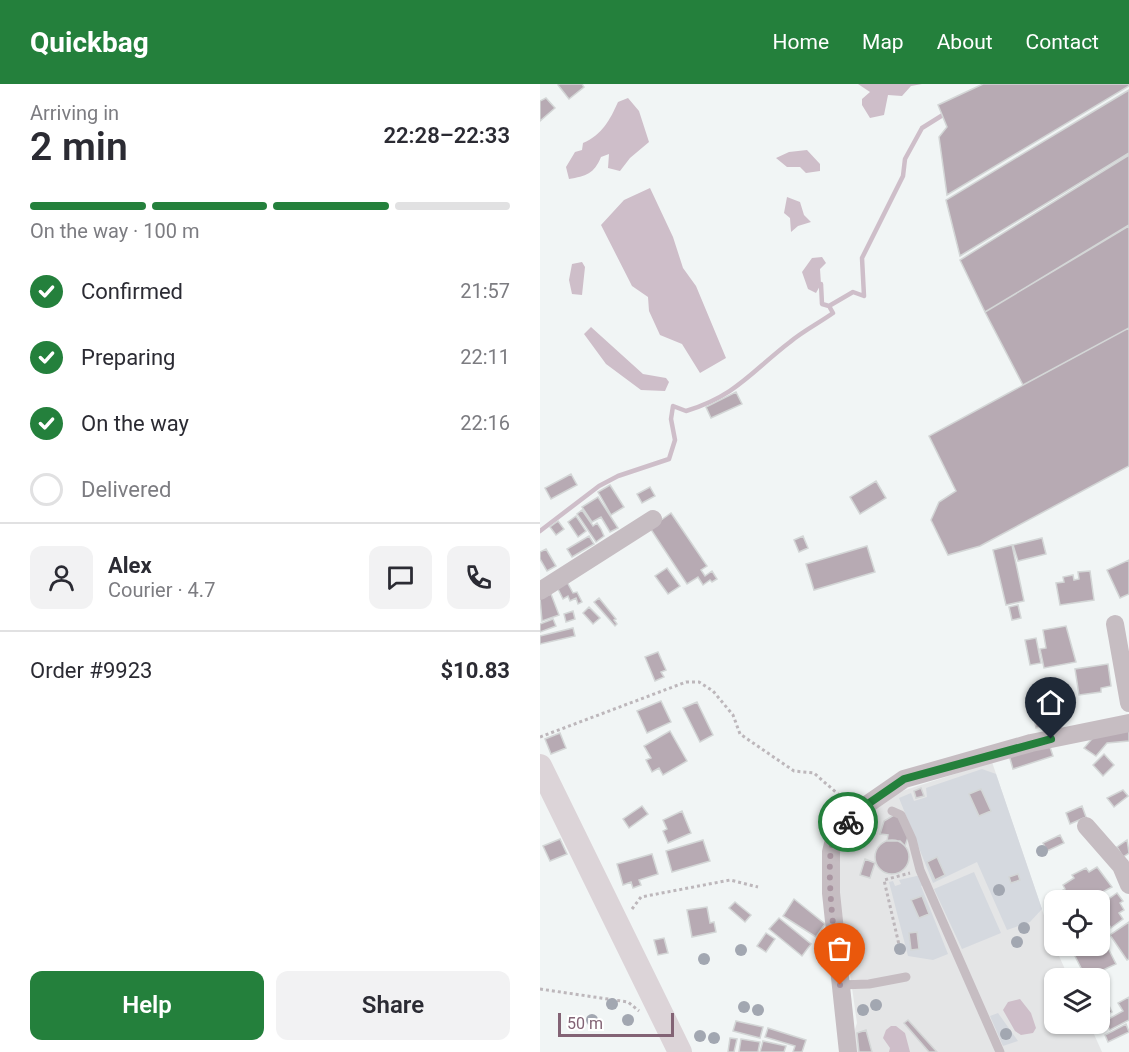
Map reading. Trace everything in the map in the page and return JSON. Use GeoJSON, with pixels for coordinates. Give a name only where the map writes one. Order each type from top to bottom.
{"type":"FeatureCollection","features":[{"type":"Feature","properties":{"kind":"main road"},"geometry":{"type":"LineString","coordinates":[[540,766],[680,1052]]}},
{"type":"Feature","properties":{"kind":"street"},"geometry":{"type":"LineString","coordinates":[[540,591],[653,519]]}},
{"type":"Feature","properties":{"kind":"street"},"geometry":{"type":"LineString","coordinates":[[1115,624],[1129,703]]}},
{"type":"Feature","properties":{"kind":"street"},"geometry":{"type":"LineString","coordinates":[[848,1052],[831,893],[831,852],[835,836],[858,812],[904,779],[1031,743],[1129,723]]}},
{"type":"Feature","properties":{"kind":"street"},"geometry":{"type":"LineString","coordinates":[[1086,826],[1121,866],[1129,885]]}},
{"type":"Feature","properties":{"kind":"lane"},"geometry":{"type":"LineString","coordinates":[[892,811],[901,815],[912,839],[921,870],[1000,1052]]}},
{"type":"Feature","properties":{"kind":"lane"},"geometry":{"type":"LineString","coordinates":[[840,985],[869,984],[906,977]]}},
{"type":"Feature","properties":{"kind":"path"},"geometry":{"type":"LineString","coordinates":[[540,737],[686,682],[699,682],[713,691],[733,715],[740,734],[794,771],[814,773],[858,812]]}},
{"type":"Feature","properties":{"kind":"path"},"geometry":{"type":"LineString","coordinates":[[900,949],[885,880],[921,870]]}},
{"type":"Feature","properties":{"kind":"path"},"geometry":{"type":"LineString","coordinates":[[630,910],[641,897],[730,880],[758,887]]}},
{"type":"Feature","properties":{"kind":"path"},"geometry":{"type":"LineString","coordinates":[[540,989],[628,1002],[648,1017],[668,1025]]}},
{"type":"Feature","properties":{"kind":"shaded area"},"geometry":{"type":"Polygon","coordinates":[[[858,84],[922,84],[911,86],[902,96],[888,95],[884,115],[870,118],[862,105],[862,99],[870,92],[858,84]]]}},
{"type":"Feature","properties":{"kind":"shaded area"},"geometry":{"type":"Polygon","coordinates":[[[628,98],[639,111],[649,142],[630,158],[620,171],[608,168],[609,154],[601,157],[589,173],[569,179],[566,167],[575,152],[582,150],[583,143],[590,140],[605,126],[618,102],[628,98]]]}},
{"type":"Feature","properties":{"kind":"shaded area"},"geometry":{"type":"Polygon","coordinates":[[[807,150],[820,164],[820,171],[806,173],[800,167],[787,167],[776,158],[789,152],[807,150]]]}},
{"type":"Feature","properties":{"kind":"shaded area"},"geometry":{"type":"Polygon","coordinates":[[[650,188],[673,237],[683,268],[696,286],[726,358],[700,373],[682,344],[660,335],[649,311],[648,297],[632,286],[601,225],[624,200],[650,188]]]}},
{"type":"Feature","properties":{"kind":"shaded area"},"geometry":{"type":"Polygon","coordinates":[[[787,197],[800,202],[804,215],[811,222],[798,226],[791,232],[790,218],[784,213],[787,197]]]}},
{"type":"Feature","properties":{"kind":"shaded area"},"geometry":{"type":"Polygon","coordinates":[[[822,257],[826,263],[820,269],[821,284],[816,293],[808,289],[802,272],[812,258],[822,257]]]}},
{"type":"Feature","properties":{"kind":"shaded area"},"geometry":{"type":"Polygon","coordinates":[[[582,262],[585,267],[582,295],[572,294],[569,280],[572,264],[582,262]]]}},
{"type":"Feature","properties":{"kind":"shaded area"},"geometry":{"type":"Polygon","coordinates":[[[591,327],[643,374],[666,378],[669,382],[665,391],[641,390],[606,364],[584,334],[591,327]]]}},
{"type":"Feature","properties":{"kind":"shaded area"},"geometry":{"type":"Polygon","coordinates":[[[992,762],[1044,915],[1044,956],[1059,956],[1064,968],[1044,968],[1044,1034],[1094,1034],[1102,1052],[856,1052],[854,1032],[857,1023],[836,875],[841,847],[862,816],[893,794],[992,762]]]}},
{"type":"Feature","properties":{"kind":"shaded area"},"geometry":{"type":"Polygon","coordinates":[[[982,769],[996,774],[1042,909],[1030,922],[1007,930],[977,862],[933,883],[899,798],[911,793],[914,801],[927,797],[926,788],[982,769]]]}},
{"type":"Feature","properties":{"kind":"shaded area"},"geometry":{"type":"Polygon","coordinates":[[[974,872],[1001,933],[962,949],[934,889],[974,872]]]}},
{"type":"Feature","properties":{"kind":"shaded area"},"geometry":{"type":"Polygon","coordinates":[[[921,875],[925,885],[921,886],[948,954],[933,960],[908,956],[889,882],[893,881],[895,886],[901,884],[899,880],[921,875]]]}},
{"type":"Feature","properties":{"kind":"shaded area"},"geometry":{"type":"Polygon","coordinates":[[[1020,999],[1031,1013],[1036,1028],[1033,1033],[1021,1035],[1015,1031],[1003,1010],[1008,1002],[1020,999]]]}},
{"type":"Feature","properties":{"kind":"shaded area"},"geometry":{"type":"Polygon","coordinates":[[[998,1013],[1018,1041],[1003,1046],[990,1016],[998,1013]]]}},
{"type":"Feature","properties":{"kind":"shaded area"},"geometry":{"type":"Polygon","coordinates":[[[891,1026],[896,1026],[905,1033],[910,1052],[889,1052],[890,1048],[883,1038],[886,1030],[891,1026]]]}},
{"type":"Feature","properties":{"kind":"building"},"geometry":{"type":"Polygon","coordinates":[[[582,84],[584,87],[569,99],[558,85],[582,84]]]}},
{"type":"Feature","properties":{"kind":"building"},"geometry":{"type":"Polygon","coordinates":[[[983,84],[1129,84],[1129,86],[947,195],[939,137],[947,127],[938,105],[983,84]]]}},
{"type":"Feature","properties":{"kind":"building"},"geometry":{"type":"Polygon","coordinates":[[[1129,90],[1129,153],[960,256],[946,200],[1129,90]]]}},
{"type":"Feature","properties":{"kind":"building"},"geometry":{"type":"Polygon","coordinates":[[[546,98],[555,108],[540,121],[540,101],[546,98]]]}},
{"type":"Feature","properties":{"kind":"building"},"geometry":{"type":"Polygon","coordinates":[[[1129,155],[1129,225],[985,312],[960,260],[1129,155]]]}},
{"type":"Feature","properties":{"kind":"building"},"geometry":{"type":"Polygon","coordinates":[[[1129,226],[1129,328],[1023,385],[985,312],[1129,226]]]}},
{"type":"Feature","properties":{"kind":"building"},"geometry":{"type":"Polygon","coordinates":[[[1129,328],[1129,466],[980,546],[948,555],[931,520],[939,502],[956,491],[929,436],[1129,328]]]}},
{"type":"Feature","properties":{"kind":"building"},"geometry":{"type":"Polygon","coordinates":[[[736,392],[742,404],[711,418],[706,407],[736,392]]]}},
{"type":"Feature","properties":{"kind":"building"},"geometry":{"type":"Polygon","coordinates":[[[571,474],[577,485],[551,499],[545,488],[571,474]]]}},
{"type":"Feature","properties":{"kind":"building"},"geometry":{"type":"Polygon","coordinates":[[[876,481],[886,498],[860,514],[850,497],[876,481]]]}},
{"type":"Feature","properties":{"kind":"building"},"geometry":{"type":"Polygon","coordinates":[[[610,485],[624,507],[611,515],[598,492],[610,485]]]}},
{"type":"Feature","properties":{"kind":"building"},"geometry":{"type":"Polygon","coordinates":[[[650,487],[655,496],[642,503],[637,494],[650,487]]]}},
{"type":"Feature","properties":{"kind":"building"},"geometry":{"type":"Polygon","coordinates":[[[598,497],[618,528],[610,532],[601,517],[592,522],[582,507],[598,497]]]}},
{"type":"Feature","properties":{"kind":"building"},"geometry":{"type":"Polygon","coordinates":[[[582,510],[593,526],[597,523],[601,529],[604,536],[596,542],[577,514],[582,510]]]}},
{"type":"Feature","properties":{"kind":"building"},"geometry":{"type":"Polygon","coordinates":[[[671,513],[707,566],[701,570],[705,576],[712,571],[717,579],[712,582],[710,580],[703,585],[698,577],[687,584],[650,528],[671,513]]]}},
{"type":"Feature","properties":{"kind":"building"},"geometry":{"type":"Polygon","coordinates":[[[576,516],[586,531],[578,537],[568,522],[576,516]]]}},
{"type":"Feature","properties":{"kind":"building"},"geometry":{"type":"Polygon","coordinates":[[[558,521],[564,529],[556,535],[550,527],[558,521]]]}},
{"type":"Feature","properties":{"kind":"building"},"geometry":{"type":"Polygon","coordinates":[[[589,536],[594,544],[572,557],[567,549],[589,536]]]}},
{"type":"Feature","properties":{"kind":"building"},"geometry":{"type":"Polygon","coordinates":[[[803,536],[808,548],[799,552],[794,540],[803,536]]]}},
{"type":"Feature","properties":{"kind":"building"},"geometry":{"type":"Polygon","coordinates":[[[1042,538],[1046,554],[1018,561],[1013,545],[1042,538]]]}},
{"type":"Feature","properties":{"kind":"building"},"geometry":{"type":"Polygon","coordinates":[[[1012,545],[1024,601],[1006,605],[993,550],[1012,545]]]}},
{"type":"Feature","properties":{"kind":"building"},"geometry":{"type":"Polygon","coordinates":[[[867,546],[875,572],[814,590],[806,564],[867,546]]]}},
{"type":"Feature","properties":{"kind":"building"},"geometry":{"type":"Polygon","coordinates":[[[546,549],[556,566],[547,571],[540,559],[540,552],[546,549]]]}},
{"type":"Feature","properties":{"kind":"building"},"geometry":{"type":"Polygon","coordinates":[[[1129,560],[1129,594],[1120,598],[1107,570],[1129,560]]]}},
{"type":"Feature","properties":{"kind":"building"},"geometry":{"type":"Polygon","coordinates":[[[667,568],[680,586],[668,594],[655,576],[667,568]]]}},
{"type":"Feature","properties":{"kind":"building"},"geometry":{"type":"Polygon","coordinates":[[[1090,571],[1094,600],[1060,605],[1056,583],[1064,582],[1063,577],[1073,575],[1074,580],[1079,579],[1078,572],[1090,571]]]}},
{"type":"Feature","properties":{"kind":"building"},"geometry":{"type":"Polygon","coordinates":[[[567,582],[573,593],[577,592],[582,602],[578,604],[576,598],[570,601],[568,596],[563,599],[557,587],[567,582]]]}},
{"type":"Feature","properties":{"kind":"building"},"geometry":{"type":"Polygon","coordinates":[[[551,594],[559,615],[542,621],[540,598],[551,594]]]}},
{"type":"Feature","properties":{"kind":"building"},"geometry":{"type":"Polygon","coordinates":[[[599,598],[616,619],[614,620],[617,624],[615,626],[594,602],[599,598]]]}},
{"type":"Feature","properties":{"kind":"building"},"geometry":{"type":"Polygon","coordinates":[[[1018,605],[1021,618],[1012,620],[1009,607],[1018,605]]]}},
{"type":"Feature","properties":{"kind":"building"},"geometry":{"type":"Polygon","coordinates":[[[589,607],[600,618],[593,624],[583,613],[589,607]]]}},
{"type":"Feature","properties":{"kind":"building"},"geometry":{"type":"Polygon","coordinates":[[[573,611],[575,619],[566,622],[564,614],[573,611]]]}},
{"type":"Feature","properties":{"kind":"building"},"geometry":{"type":"Polygon","coordinates":[[[553,619],[556,626],[540,632],[540,624],[553,619]]]}},
{"type":"Feature","properties":{"kind":"building"},"geometry":{"type":"Polygon","coordinates":[[[1066,626],[1076,662],[1044,668],[1040,649],[1046,648],[1043,630],[1066,626]]]}},
{"type":"Feature","properties":{"kind":"building"},"geometry":{"type":"Polygon","coordinates":[[[573,628],[575,636],[540,644],[540,636],[573,628]]]}},
{"type":"Feature","properties":{"kind":"building"},"geometry":{"type":"Polygon","coordinates":[[[1036,638],[1041,663],[1030,665],[1025,640],[1036,638]]]}},
{"type":"Feature","properties":{"kind":"building"},"geometry":{"type":"Polygon","coordinates":[[[658,652],[666,670],[661,672],[664,677],[655,681],[645,657],[658,652]]]}},
{"type":"Feature","properties":{"kind":"building"},"geometry":{"type":"Polygon","coordinates":[[[1108,664],[1111,686],[1101,688],[1101,692],[1079,695],[1075,669],[1108,664]]]}},
{"type":"Feature","properties":{"kind":"building"},"geometry":{"type":"Polygon","coordinates":[[[1050,690],[1053,703],[1057,702],[1061,724],[1036,728],[1029,693],[1050,690]]]}},
{"type":"Feature","properties":{"kind":"building"},"geometry":{"type":"Polygon","coordinates":[[[661,701],[671,722],[647,733],[637,711],[661,701]]]}},
{"type":"Feature","properties":{"kind":"building"},"geometry":{"type":"Polygon","coordinates":[[[697,702],[713,735],[700,742],[683,708],[697,702]]]}},
{"type":"Feature","properties":{"kind":"building"},"geometry":{"type":"Polygon","coordinates":[[[1129,728],[1129,741],[1107,743],[1096,756],[1084,748],[1097,733],[1129,728]]]}},
{"type":"Feature","properties":{"kind":"building"},"geometry":{"type":"Polygon","coordinates":[[[670,731],[687,761],[663,775],[659,768],[652,772],[646,760],[651,758],[644,746],[670,731]]]}},
{"type":"Feature","properties":{"kind":"building"},"geometry":{"type":"Polygon","coordinates":[[[560,733],[566,748],[551,754],[545,739],[560,733]]]}},
{"type":"Feature","properties":{"kind":"building"},"geometry":{"type":"Polygon","coordinates":[[[1048,741],[1053,756],[1013,769],[1009,755],[1048,741]]]}},
{"type":"Feature","properties":{"kind":"building"},"geometry":{"type":"Polygon","coordinates":[[[1104,754],[1114,765],[1103,776],[1093,765],[1104,754]]]}},
{"type":"Feature","properties":{"kind":"building"},"geometry":{"type":"Polygon","coordinates":[[[921,788],[924,796],[916,798],[914,791],[921,788]]]}},
{"type":"Feature","properties":{"kind":"building"},"geometry":{"type":"Polygon","coordinates":[[[981,789],[991,811],[979,816],[969,794],[981,789]]]}},
{"type":"Feature","properties":{"kind":"building"},"geometry":{"type":"Polygon","coordinates":[[[1123,790],[1128,796],[1114,807],[1107,798],[1123,790]]]}},
{"type":"Feature","properties":{"kind":"building"},"geometry":{"type":"Polygon","coordinates":[[[642,806],[648,814],[629,828],[623,819],[642,806]]]}},
{"type":"Feature","properties":{"kind":"building"},"geometry":{"type":"Polygon","coordinates":[[[1082,806],[1086,817],[1070,824],[1066,813],[1082,806]]]}},
{"type":"Feature","properties":{"kind":"building"},"geometry":{"type":"Polygon","coordinates":[[[682,811],[691,833],[668,843],[663,831],[667,829],[663,820],[682,811]]]}},
{"type":"Feature","properties":{"kind":"building"},"geometry":{"type":"Polygon","coordinates":[[[894,815],[899,817],[908,837],[905,846],[900,841],[887,841],[888,835],[880,834],[884,821],[894,815]]]}},
{"type":"Feature","properties":{"kind":"building"},"geometry":{"type":"Polygon","coordinates":[[[1060,835],[1064,843],[1047,851],[1043,843],[1060,835]]]}},
{"type":"Feature","properties":{"kind":"building"},"geometry":{"type":"Polygon","coordinates":[[[560,839],[567,854],[550,861],[543,846],[560,839]]]}},
{"type":"Feature","properties":{"kind":"building"},"geometry":{"type":"Polygon","coordinates":[[[703,840],[710,861],[672,872],[666,851],[703,840]]]}},
{"type":"Feature","properties":{"kind":"building"},"geometry":{"type":"Polygon","coordinates":[[[892,840],[904,845],[909,857],[904,869],[892,874],[880,869],[875,857],[880,845],[892,840]]]}},
{"type":"Feature","properties":{"kind":"building"},"geometry":{"type":"Polygon","coordinates":[[[1127,840],[1129,853],[1123,857],[1117,847],[1127,840]]]}},
{"type":"Feature","properties":{"kind":"building"},"geometry":{"type":"Polygon","coordinates":[[[652,854],[658,874],[639,880],[641,885],[633,888],[631,882],[623,885],[617,864],[652,854]]]}},
{"type":"Feature","properties":{"kind":"building"},"geometry":{"type":"Polygon","coordinates":[[[937,857],[945,875],[935,880],[927,862],[937,857]]]}},
{"type":"Feature","properties":{"kind":"building"},"geometry":{"type":"Polygon","coordinates":[[[865,859],[875,863],[870,878],[860,875],[865,859]]]}},
{"type":"Feature","properties":{"kind":"building"},"geometry":{"type":"Polygon","coordinates":[[[1097,867],[1112,887],[1106,890],[1063,890],[1063,885],[1074,878],[1072,875],[1086,868],[1089,872],[1097,867]]]}},
{"type":"Feature","properties":{"kind":"building"},"geometry":{"type":"Polygon","coordinates":[[[1018,874],[1020,880],[1011,883],[1009,877],[1018,874]]]}},
{"type":"Feature","properties":{"kind":"building"},"geometry":{"type":"Polygon","coordinates":[[[1117,893],[1123,901],[1120,903],[1124,910],[1119,913],[1123,919],[1111,928],[1110,926],[1110,898],[1117,893]]]}},
{"type":"Feature","properties":{"kind":"building"},"geometry":{"type":"Polygon","coordinates":[[[922,896],[929,914],[919,918],[911,900],[922,896]]]}},
{"type":"Feature","properties":{"kind":"building"},"geometry":{"type":"Polygon","coordinates":[[[794,899],[825,924],[816,937],[783,916],[794,899]]]}},
{"type":"Feature","properties":{"kind":"building"},"geometry":{"type":"Polygon","coordinates":[[[735,902],[751,915],[745,922],[729,908],[735,902]]]}},
{"type":"Feature","properties":{"kind":"building"},"geometry":{"type":"Polygon","coordinates":[[[707,907],[710,923],[714,922],[716,932],[692,937],[687,910],[707,907]]]}},
{"type":"Feature","properties":{"kind":"building"},"geometry":{"type":"Polygon","coordinates":[[[779,918],[811,944],[802,956],[769,929],[779,918]]]}},
{"type":"Feature","properties":{"kind":"building"},"geometry":{"type":"Polygon","coordinates":[[[1129,922],[1129,959],[1127,960],[1110,935],[1129,922]]]}},
{"type":"Feature","properties":{"kind":"building"},"geometry":{"type":"Polygon","coordinates":[[[917,932],[919,949],[911,950],[909,933],[917,932]]]}},
{"type":"Feature","properties":{"kind":"building"},"geometry":{"type":"Polygon","coordinates":[[[766,933],[775,939],[766,952],[757,946],[766,933]]]}},
{"type":"Feature","properties":{"kind":"building"},"geometry":{"type":"Polygon","coordinates":[[[664,938],[668,953],[658,955],[654,940],[664,938]]]}},
{"type":"Feature","properties":{"kind":"building"},"geometry":{"type":"Polygon","coordinates":[[[1110,952],[1116,964],[1107,968],[1081,968],[1075,956],[1110,956],[1110,952]]]}},
{"type":"Feature","properties":{"kind":"building"},"geometry":{"type":"Polygon","coordinates":[[[1129,997],[1129,1020],[1110,1030],[1110,1018],[1123,1011],[1118,1003],[1129,997]]]}},
{"type":"Feature","properties":{"kind":"building"},"geometry":{"type":"Polygon","coordinates":[[[908,1020],[937,1052],[929,1052],[904,1023],[908,1020]]]}},
{"type":"Feature","properties":{"kind":"building"},"geometry":{"type":"Polygon","coordinates":[[[736,1021],[763,1027],[760,1038],[733,1031],[736,1021]]]}},
{"type":"Feature","properties":{"kind":"building"},"geometry":{"type":"Polygon","coordinates":[[[1126,1024],[1129,1032],[1108,1042],[1105,1035],[1126,1024]]]}},
{"type":"Feature","properties":{"kind":"building"},"geometry":{"type":"Polygon","coordinates":[[[768,1028],[806,1040],[802,1052],[793,1052],[795,1046],[765,1037],[768,1028]]]}},
{"type":"Feature","properties":{"kind":"building"},"geometry":{"type":"Polygon","coordinates":[[[866,1030],[872,1052],[859,1052],[857,1033],[866,1030]]]}},
{"type":"Feature","properties":{"kind":"building"},"geometry":{"type":"Polygon","coordinates":[[[730,1038],[737,1039],[734,1052],[728,1052],[730,1038]]]}},
{"type":"Feature","properties":{"kind":"building"},"geometry":{"type":"Polygon","coordinates":[[[741,1039],[760,1042],[758,1052],[739,1052],[741,1039]]]}},
{"type":"Feature","properties":{"kind":"building"},"geometry":{"type":"Polygon","coordinates":[[[763,1041],[786,1046],[784,1052],[760,1052],[763,1041]]]}},
{"type":"Feature","properties":{"kind":"waterway"},"geometry":{"type":"LineString","coordinates":[[821,284],[822,304],[829,306],[853,292],[864,296],[862,258],[903,176],[905,159],[922,128],[946,113]]}},
{"type":"Feature","properties":{"kind":"waterway"},"geometry":{"type":"LineString","coordinates":[[540,531],[599,486],[618,476],[669,459],[675,440],[671,419],[673,406],[686,411],[731,390],[795,338],[833,313],[829,306]]}},
{"type":"Feature","properties":{"kind":"way so far"},"geometry":{"type":"LineString","coordinates":[[840,985],[831,893],[831,852],[835,836],[848,822]]}},
{"type":"Feature","properties":{"kind":"route"},"geometry":{"type":"LineString","coordinates":[[848,822],[862,808],[904,779],[1051,739]]}}]}
